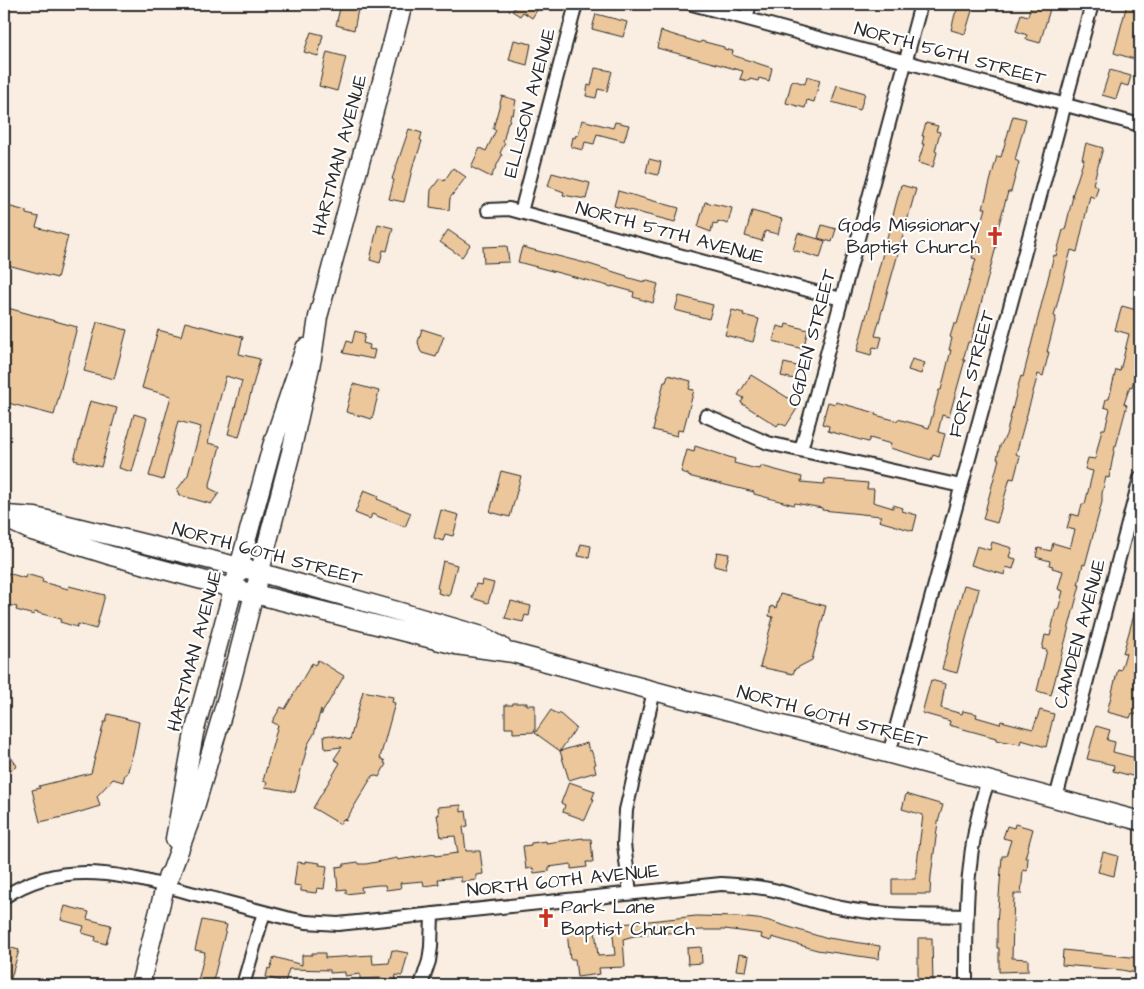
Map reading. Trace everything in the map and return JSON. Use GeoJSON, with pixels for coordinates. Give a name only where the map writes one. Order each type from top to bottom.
{"type":"FeatureCollection","features":[{"type":"Feature","properties":{"kind":"main road","name":"HARTMAN AVENUE"},"geometry":{"type":"LineString","coordinates":[[166,886],[195,807],[255,594],[312,358],[318,318],[403,4]]}},
{"type":"Feature","properties":{"kind":"main road","name":"HARTMAN AVENUE"},"geometry":{"type":"LineString","coordinates":[[140,985],[166,886],[194,733],[235,589],[272,446],[302,356],[318,318]]}},
{"type":"Feature","properties":{"kind":"main road","name":"NORTH 60TH STREET"},"geometry":{"type":"LineString","coordinates":[[4,516],[35,516],[260,573],[482,636],[513,653]]}},
{"type":"Feature","properties":{"kind":"main road","name":"NORTH 60TH STREET"},"geometry":{"type":"LineString","coordinates":[[4,516],[32,531],[112,556],[456,645],[513,653],[1140,821]]}},
{"type":"Feature","properties":{"kind":"street","name":"ELLISON AVENUE"},"geometry":{"type":"LineString","coordinates":[[521,212],[576,4]]}},
{"type":"Feature","properties":{"kind":"street","name":"NORTH 56TH STREET"},"geometry":{"type":"LineString","coordinates":[[692,4],[1140,125]]}},
{"type":"Feature","properties":{"kind":"street"},"geometry":{"type":"LineString","coordinates":[[746,18],[750,4]]}},
{"type":"Feature","properties":{"kind":"street","name":"OGDEN STREET"},"geometry":{"type":"LineString","coordinates":[[801,450],[921,4]]}},
{"type":"Feature","properties":{"kind":"street","name":"FORT STREET"},"geometry":{"type":"LineString","coordinates":[[889,754],[1092,4]]}},
{"type":"Feature","properties":{"kind":"street","name":"NORTH 57TH AVENUE"},"geometry":{"type":"LineString","coordinates":[[488,210],[509,209],[521,212],[841,300]]}},
{"type":"Feature","properties":{"kind":"street"},"geometry":{"type":"LineString","coordinates":[[706,416],[768,444],[961,486]]}},
{"type":"Feature","properties":{"kind":"street","name":"CAMDEN AVENUE"},"geometry":{"type":"LineString","coordinates":[[1056,798],[1140,478]]}},
{"type":"Feature","properties":{"kind":"street"},"geometry":{"type":"LineString","coordinates":[[630,893],[624,844],[626,810],[654,691]]}},
{"type":"Feature","properties":{"kind":"street"},"geometry":{"type":"LineString","coordinates":[[966,985],[967,879],[970,851],[981,799],[988,780]]}},
{"type":"Feature","properties":{"kind":"street","name":"NORTH 60TH AVENUE"},"geometry":{"type":"LineString","coordinates":[[4,897],[34,882],[71,874],[107,873],[138,878],[306,922],[331,924],[703,885],[742,885],[774,890],[815,902],[862,912],[966,916]]}},
{"type":"Feature","properties":{"kind":"street"},"geometry":{"type":"LineString","coordinates":[[243,985],[264,912]]}},
{"type":"Feature","properties":{"kind":"street"},"geometry":{"type":"LineString","coordinates":[[421,985],[427,970],[431,947],[432,914]]}},
{"type":"Feature","properties":{"kind":"building"},"geometry":{"type":"Polygon","coordinates":[[[341,4],[359,4],[354,30],[336,25],[341,4]]]}},
{"type":"Feature","properties":{"kind":"building"},"geometry":{"type":"Polygon","coordinates":[[[510,4],[541,4],[532,18],[523,12],[520,16],[512,11],[515,7],[510,4]]]}},
{"type":"Feature","properties":{"kind":"building"},"geometry":{"type":"Polygon","coordinates":[[[961,4],[974,4],[965,34],[951,30],[955,14],[961,4]]]}},
{"type":"Feature","properties":{"kind":"building"},"geometry":{"type":"Polygon","coordinates":[[[1127,4],[1140,4],[1140,15],[1134,39],[1139,40],[1134,59],[1114,53],[1127,4]]]}},
{"type":"Feature","properties":{"kind":"building"},"geometry":{"type":"Polygon","coordinates":[[[1031,5],[1050,9],[1040,43],[1026,39],[1027,35],[1016,31],[1021,14],[1028,16],[1031,5]]]}},
{"type":"Feature","properties":{"kind":"building"},"geometry":{"type":"Polygon","coordinates":[[[596,14],[627,22],[623,37],[592,29],[596,14]]]}},
{"type":"Feature","properties":{"kind":"building"},"geometry":{"type":"Polygon","coordinates":[[[661,31],[700,43],[701,41],[724,47],[724,49],[733,51],[732,55],[772,68],[769,81],[759,78],[758,81],[740,79],[743,71],[657,48],[661,31]]]}},
{"type":"Feature","properties":{"kind":"building"},"geometry":{"type":"Polygon","coordinates":[[[311,32],[323,35],[318,56],[304,52],[311,32]]]}},
{"type":"Feature","properties":{"kind":"building"},"geometry":{"type":"Polygon","coordinates":[[[514,40],[531,44],[527,65],[509,60],[514,40]]]}},
{"type":"Feature","properties":{"kind":"building"},"geometry":{"type":"Polygon","coordinates":[[[327,52],[346,57],[337,91],[319,86],[327,52]]]}},
{"type":"Feature","properties":{"kind":"building"},"geometry":{"type":"Polygon","coordinates":[[[595,68],[612,71],[607,91],[598,89],[596,98],[586,96],[588,85],[591,86],[595,68]]]}},
{"type":"Feature","properties":{"kind":"building"},"geometry":{"type":"Polygon","coordinates":[[[1110,70],[1131,76],[1128,86],[1121,84],[1116,99],[1102,95],[1110,70]]]}},
{"type":"Feature","properties":{"kind":"building"},"geometry":{"type":"Polygon","coordinates":[[[807,76],[820,80],[814,102],[807,100],[805,108],[786,103],[792,80],[805,84],[807,76]]]}},
{"type":"Feature","properties":{"kind":"building"},"geometry":{"type":"Polygon","coordinates":[[[837,85],[865,93],[860,110],[832,102],[837,85]]]}},
{"type":"Feature","properties":{"kind":"building"},"geometry":{"type":"Polygon","coordinates":[[[502,96],[516,100],[513,115],[511,114],[508,122],[503,142],[505,143],[500,153],[502,155],[491,177],[471,167],[480,148],[486,151],[496,130],[493,129],[502,96]]]}},
{"type":"Feature","properties":{"kind":"building"},"geometry":{"type":"Polygon","coordinates":[[[1013,116],[1026,119],[1015,160],[1019,162],[1011,192],[1008,192],[994,242],[997,243],[971,342],[968,342],[963,360],[965,360],[949,417],[942,415],[938,432],[945,434],[939,457],[933,455],[931,460],[890,448],[891,444],[870,438],[868,442],[828,431],[829,426],[822,424],[828,402],[835,404],[836,402],[876,413],[875,415],[929,428],[951,350],[949,350],[952,338],[950,337],[954,324],[957,324],[976,259],[972,258],[986,208],[983,208],[997,156],[1001,157],[1013,116]]]}},
{"type":"Feature","properties":{"kind":"building"},"geometry":{"type":"Polygon","coordinates":[[[582,120],[613,128],[615,122],[629,125],[624,141],[597,134],[594,144],[585,142],[583,150],[571,147],[573,137],[578,136],[582,120]]]}},
{"type":"Feature","properties":{"kind":"building"},"geometry":{"type":"Polygon","coordinates":[[[926,123],[938,126],[936,131],[940,132],[933,167],[918,163],[924,144],[922,144],[924,136],[922,136],[926,123]]]}},
{"type":"Feature","properties":{"kind":"building"},"geometry":{"type":"Polygon","coordinates":[[[409,129],[422,133],[420,140],[422,141],[414,162],[404,202],[389,199],[394,180],[392,179],[409,129]]]}},
{"type":"Feature","properties":{"kind":"building"},"geometry":{"type":"Polygon","coordinates":[[[1086,143],[1103,148],[1093,184],[1098,187],[1095,198],[1090,196],[1077,252],[1071,250],[1054,316],[1056,317],[1043,376],[1038,374],[1016,454],[1020,456],[1014,479],[1010,478],[997,523],[983,519],[999,459],[997,459],[1000,446],[1006,435],[1021,376],[1023,377],[1054,255],[1056,256],[1063,230],[1065,230],[1072,196],[1084,159],[1082,159],[1086,143]]]}},
{"type":"Feature","properties":{"kind":"building"},"geometry":{"type":"Polygon","coordinates":[[[649,159],[661,162],[658,175],[646,172],[649,159]]]}},
{"type":"Feature","properties":{"kind":"building"},"geometry":{"type":"Polygon","coordinates":[[[453,168],[466,177],[450,198],[449,210],[430,207],[431,190],[440,178],[444,181],[453,168]]]}},
{"type":"Feature","properties":{"kind":"building"},"geometry":{"type":"Polygon","coordinates":[[[552,173],[590,183],[586,199],[563,195],[564,192],[548,186],[552,173]]]}},
{"type":"Feature","properties":{"kind":"building"},"geometry":{"type":"Polygon","coordinates":[[[901,185],[916,189],[875,336],[882,337],[879,348],[873,347],[871,355],[857,351],[901,185]]]}},
{"type":"Feature","properties":{"kind":"building"},"geometry":{"type":"Polygon","coordinates":[[[618,191],[679,208],[675,222],[614,206],[618,191]]]}},
{"type":"Feature","properties":{"kind":"building"},"geometry":{"type":"Polygon","coordinates":[[[705,202],[732,208],[728,224],[718,221],[717,224],[713,223],[711,232],[698,227],[705,202]]]}},
{"type":"Feature","properties":{"kind":"building"},"geometry":{"type":"Polygon","coordinates":[[[4,205],[39,217],[36,227],[68,236],[57,278],[4,264],[4,205]]]}},
{"type":"Feature","properties":{"kind":"building"},"geometry":{"type":"Polygon","coordinates":[[[752,211],[782,219],[778,234],[765,231],[762,241],[745,236],[752,211]]]}},
{"type":"Feature","properties":{"kind":"building"},"geometry":{"type":"Polygon","coordinates":[[[378,224],[393,228],[387,251],[383,250],[380,263],[370,260],[378,224]]]}},
{"type":"Feature","properties":{"kind":"building"},"geometry":{"type":"Polygon","coordinates":[[[822,225],[836,229],[832,242],[818,238],[822,225]]]}},
{"type":"Feature","properties":{"kind":"building"},"geometry":{"type":"Polygon","coordinates":[[[448,230],[470,245],[462,257],[440,242],[448,230]]]}},
{"type":"Feature","properties":{"kind":"building"},"geometry":{"type":"Polygon","coordinates":[[[798,233],[825,241],[820,258],[793,250],[798,233]]]}},
{"type":"Feature","properties":{"kind":"building"},"geometry":{"type":"Polygon","coordinates":[[[507,246],[509,262],[484,263],[483,247],[507,246]]]}},
{"type":"Feature","properties":{"kind":"building"},"geometry":{"type":"Polygon","coordinates":[[[522,247],[589,264],[644,282],[644,280],[658,284],[653,303],[633,297],[634,292],[518,262],[522,247]]]}},
{"type":"Feature","properties":{"kind":"building"},"geometry":{"type":"Polygon","coordinates":[[[679,296],[713,305],[709,319],[675,310],[679,296]]]}},
{"type":"Feature","properties":{"kind":"building"},"geometry":{"type":"Polygon","coordinates":[[[1122,306],[1140,311],[1140,358],[1138,357],[1132,387],[1130,386],[1124,404],[1127,405],[1115,446],[1109,478],[1106,477],[1102,502],[1085,565],[1083,564],[1078,585],[1080,585],[1051,695],[1037,691],[1047,650],[1042,649],[1045,635],[1050,636],[1056,609],[1058,610],[1063,591],[1058,589],[1063,571],[1052,568],[1053,566],[1049,565],[1050,561],[1036,557],[1038,548],[1051,551],[1053,543],[1070,548],[1075,530],[1067,528],[1071,514],[1079,516],[1082,504],[1085,504],[1093,471],[1085,469],[1088,458],[1095,459],[1102,429],[1105,429],[1110,409],[1104,407],[1106,399],[1109,399],[1116,370],[1120,371],[1129,334],[1115,330],[1122,306]]]}},
{"type":"Feature","properties":{"kind":"building"},"geometry":{"type":"Polygon","coordinates":[[[4,307],[77,327],[54,415],[4,402],[4,307]]]}},
{"type":"Feature","properties":{"kind":"building"},"geometry":{"type":"Polygon","coordinates":[[[732,310],[759,319],[753,342],[725,335],[732,310]]]}},
{"type":"Feature","properties":{"kind":"building"},"geometry":{"type":"Polygon","coordinates":[[[97,322],[127,330],[114,379],[84,371],[97,322]]]}},
{"type":"Feature","properties":{"kind":"building"},"geometry":{"type":"Polygon","coordinates":[[[185,322],[243,337],[239,354],[260,359],[239,437],[228,434],[242,381],[226,376],[208,443],[220,446],[209,488],[219,493],[211,504],[179,495],[177,490],[188,475],[201,427],[178,421],[163,480],[149,476],[171,396],[142,388],[158,330],[181,336],[185,322]]]}},
{"type":"Feature","properties":{"kind":"building"},"geometry":{"type":"Polygon","coordinates":[[[786,324],[808,330],[803,349],[773,341],[777,326],[785,328],[786,324]]]}},
{"type":"Feature","properties":{"kind":"building"},"geometry":{"type":"Polygon","coordinates":[[[422,329],[444,336],[436,357],[422,353],[420,350],[418,342],[422,329]]]}},
{"type":"Feature","properties":{"kind":"building"},"geometry":{"type":"Polygon","coordinates":[[[355,331],[365,334],[363,343],[370,345],[369,349],[375,350],[373,359],[343,353],[347,341],[352,343],[355,331]]]}},
{"type":"Feature","properties":{"kind":"building"},"geometry":{"type":"Polygon","coordinates":[[[912,359],[925,363],[921,374],[908,370],[912,359]]]}},
{"type":"Feature","properties":{"kind":"building"},"geometry":{"type":"Polygon","coordinates":[[[784,363],[797,366],[794,379],[781,376],[784,363]]]}},
{"type":"Feature","properties":{"kind":"building"},"geometry":{"type":"Polygon","coordinates":[[[668,375],[691,381],[689,389],[694,390],[683,431],[678,430],[677,436],[653,430],[664,382],[666,382],[668,375]]]}},
{"type":"Feature","properties":{"kind":"building"},"geometry":{"type":"Polygon","coordinates":[[[751,375],[793,401],[792,403],[798,407],[786,426],[779,423],[777,426],[741,403],[744,398],[738,395],[751,375]]]}},
{"type":"Feature","properties":{"kind":"building"},"geometry":{"type":"Polygon","coordinates":[[[353,384],[379,391],[372,419],[346,412],[353,384]]]}},
{"type":"Feature","properties":{"kind":"building"},"geometry":{"type":"Polygon","coordinates":[[[90,401],[117,408],[101,467],[74,460],[90,401]]]}},
{"type":"Feature","properties":{"kind":"building"},"geometry":{"type":"Polygon","coordinates":[[[134,414],[147,418],[132,472],[119,468],[134,414]]]}},
{"type":"Feature","properties":{"kind":"building"},"geometry":{"type":"Polygon","coordinates":[[[695,446],[735,459],[734,463],[760,469],[761,466],[802,477],[801,482],[824,484],[825,479],[868,483],[867,489],[874,489],[873,502],[893,508],[893,505],[903,508],[902,511],[917,515],[913,531],[879,521],[881,516],[822,510],[822,508],[795,503],[794,505],[754,494],[754,492],[688,476],[688,474],[681,472],[687,450],[694,452],[695,446]]]}},
{"type":"Feature","properties":{"kind":"building"},"geometry":{"type":"Polygon","coordinates":[[[501,471],[521,476],[510,517],[490,512],[501,471]]]}},
{"type":"Feature","properties":{"kind":"building"},"geometry":{"type":"Polygon","coordinates":[[[364,490],[379,496],[377,499],[411,513],[405,527],[372,514],[370,519],[355,513],[364,490]]]}},
{"type":"Feature","properties":{"kind":"building"},"geometry":{"type":"Polygon","coordinates":[[[441,510],[459,515],[453,536],[445,534],[443,541],[434,538],[441,510]]]}},
{"type":"Feature","properties":{"kind":"building"},"geometry":{"type":"Polygon","coordinates":[[[992,542],[1012,548],[1009,557],[1016,559],[1013,569],[1006,567],[1005,575],[971,565],[977,546],[990,550],[992,542]]]}},
{"type":"Feature","properties":{"kind":"building"},"geometry":{"type":"Polygon","coordinates":[[[581,544],[591,546],[589,558],[578,556],[581,544]]]}},
{"type":"Feature","properties":{"kind":"building"},"geometry":{"type":"Polygon","coordinates":[[[717,552],[729,554],[725,569],[714,566],[717,552]]]}},
{"type":"Feature","properties":{"kind":"building"},"geometry":{"type":"Polygon","coordinates":[[[443,561],[457,565],[449,596],[438,593],[439,589],[437,588],[443,561]]]}},
{"type":"Feature","properties":{"kind":"building"},"geometry":{"type":"Polygon","coordinates":[[[4,572],[25,578],[26,574],[43,579],[42,582],[68,589],[69,586],[105,595],[96,629],[78,624],[77,627],[60,622],[61,619],[35,612],[34,615],[16,610],[17,607],[4,604],[4,572]]]}},
{"type":"Feature","properties":{"kind":"building"},"geometry":{"type":"Polygon","coordinates":[[[482,580],[494,583],[488,603],[472,598],[476,584],[481,585],[482,580]]]}},
{"type":"Feature","properties":{"kind":"building"},"geometry":{"type":"Polygon","coordinates":[[[964,585],[979,589],[957,673],[942,669],[964,585]]]}},
{"type":"Feature","properties":{"kind":"building"},"geometry":{"type":"Polygon","coordinates":[[[780,594],[826,606],[812,660],[795,669],[793,674],[760,667],[773,617],[769,616],[771,606],[776,608],[780,594]]]}},
{"type":"Feature","properties":{"kind":"building"},"geometry":{"type":"Polygon","coordinates":[[[511,601],[531,606],[529,616],[525,615],[523,622],[505,618],[511,601]]]}},
{"type":"Feature","properties":{"kind":"building"},"geometry":{"type":"Polygon","coordinates":[[[1138,601],[1140,602],[1140,655],[1138,664],[1140,664],[1140,705],[1137,715],[1132,713],[1130,718],[1107,712],[1118,669],[1121,670],[1126,653],[1123,653],[1138,601]]]}},
{"type":"Feature","properties":{"kind":"building"},"geometry":{"type":"Polygon","coordinates":[[[318,660],[344,676],[321,715],[321,709],[314,734],[308,744],[295,792],[265,787],[267,782],[263,781],[278,725],[272,722],[281,707],[285,709],[312,663],[315,665],[318,660]]]}},
{"type":"Feature","properties":{"kind":"building"},"geometry":{"type":"Polygon","coordinates":[[[931,680],[945,684],[941,708],[962,714],[963,711],[977,714],[976,717],[1000,724],[1001,721],[1033,729],[1040,710],[1054,714],[1046,747],[1021,740],[1020,744],[996,740],[996,738],[949,725],[950,721],[922,713],[931,680]]]}},
{"type":"Feature","properties":{"kind":"building"},"geometry":{"type":"Polygon","coordinates":[[[363,691],[393,697],[392,702],[395,703],[380,758],[386,764],[379,777],[373,775],[346,820],[343,819],[340,824],[313,808],[340,763],[334,759],[342,747],[325,749],[324,736],[331,735],[350,740],[363,691]]]}},
{"type":"Feature","properties":{"kind":"building"},"geometry":{"type":"Polygon","coordinates":[[[513,703],[535,705],[535,732],[513,733],[513,728],[505,728],[505,705],[513,705],[513,703]]]}},
{"type":"Feature","properties":{"kind":"building"},"geometry":{"type":"Polygon","coordinates":[[[551,710],[558,715],[559,713],[576,728],[560,751],[535,733],[551,710]]]}},
{"type":"Feature","properties":{"kind":"building"},"geometry":{"type":"Polygon","coordinates":[[[108,714],[139,722],[134,749],[123,782],[113,779],[97,796],[100,806],[40,822],[32,790],[40,788],[39,786],[91,773],[104,722],[106,722],[108,714]]]}},
{"type":"Feature","properties":{"kind":"building"},"geometry":{"type":"Polygon","coordinates":[[[1096,726],[1110,730],[1107,740],[1115,742],[1113,752],[1140,759],[1140,778],[1113,771],[1114,765],[1087,759],[1096,726]]]}},
{"type":"Feature","properties":{"kind":"building"},"geometry":{"type":"Polygon","coordinates":[[[587,743],[596,764],[594,765],[596,772],[569,780],[560,751],[587,743]]]}},
{"type":"Feature","properties":{"kind":"building"},"geometry":{"type":"Polygon","coordinates":[[[4,747],[17,766],[4,775],[4,747]]]}},
{"type":"Feature","properties":{"kind":"building"},"geometry":{"type":"Polygon","coordinates":[[[569,782],[595,791],[592,799],[594,799],[585,820],[563,812],[565,805],[561,803],[569,782]]]}},
{"type":"Feature","properties":{"kind":"building"},"geometry":{"type":"Polygon","coordinates":[[[906,794],[943,805],[938,822],[930,894],[892,894],[892,879],[915,879],[923,815],[902,809],[906,794]]]}},
{"type":"Feature","properties":{"kind":"building"},"geometry":{"type":"Polygon","coordinates":[[[461,805],[461,812],[466,811],[468,826],[463,827],[466,851],[480,851],[483,874],[476,875],[476,880],[461,882],[461,877],[438,879],[439,884],[424,886],[423,881],[400,883],[401,888],[386,890],[385,885],[378,885],[361,887],[362,892],[346,894],[346,889],[338,890],[336,867],[344,866],[344,864],[358,862],[359,864],[366,864],[397,858],[398,860],[435,854],[435,856],[458,853],[455,836],[441,837],[437,815],[439,815],[438,807],[461,805]]]}},
{"type":"Feature","properties":{"kind":"building"},"geometry":{"type":"Polygon","coordinates":[[[1015,824],[1033,829],[1025,858],[1028,858],[1027,871],[1023,870],[1021,894],[1014,894],[1012,958],[1028,959],[1028,971],[999,972],[997,924],[1002,856],[1006,856],[1011,840],[1003,838],[1007,826],[1014,828],[1015,824]]]}},
{"type":"Feature","properties":{"kind":"building"},"geometry":{"type":"Polygon","coordinates":[[[583,838],[591,839],[593,862],[586,862],[587,867],[571,869],[571,864],[549,867],[549,871],[534,873],[533,868],[526,869],[523,846],[546,841],[546,843],[583,838]]]}},
{"type":"Feature","properties":{"kind":"building"},"geometry":{"type":"Polygon","coordinates":[[[1103,852],[1118,856],[1114,876],[1098,872],[1103,852]]]}},
{"type":"Feature","properties":{"kind":"building"},"geometry":{"type":"Polygon","coordinates":[[[305,861],[327,866],[324,889],[317,888],[316,893],[301,891],[301,886],[294,885],[297,862],[305,863],[305,861]]]}},
{"type":"Feature","properties":{"kind":"building"},"geometry":{"type":"Polygon","coordinates":[[[65,906],[89,912],[87,919],[111,925],[106,944],[95,941],[96,937],[82,933],[84,926],[61,920],[65,906]]]}},
{"type":"Feature","properties":{"kind":"building"},"geometry":{"type":"Polygon","coordinates":[[[696,916],[766,920],[828,939],[880,946],[879,959],[817,950],[772,937],[771,941],[761,938],[762,934],[725,929],[701,930],[634,936],[623,939],[625,967],[599,968],[600,974],[577,977],[575,959],[570,959],[567,932],[595,929],[598,956],[615,955],[612,925],[696,916]]]}},
{"type":"Feature","properties":{"kind":"building"},"geometry":{"type":"Polygon","coordinates":[[[202,920],[227,925],[212,985],[197,985],[205,952],[195,950],[202,920]]]}},
{"type":"Feature","properties":{"kind":"building"},"geometry":{"type":"Polygon","coordinates":[[[918,938],[932,938],[933,985],[918,985],[918,938]]]}},
{"type":"Feature","properties":{"kind":"building"},"geometry":{"type":"Polygon","coordinates":[[[4,946],[19,950],[9,985],[4,985],[4,946]]]}},
{"type":"Feature","properties":{"kind":"building"},"geometry":{"type":"Polygon","coordinates":[[[701,947],[702,963],[688,964],[687,948],[701,947]]]}},
{"type":"Feature","properties":{"kind":"building"},"geometry":{"type":"Polygon","coordinates":[[[392,950],[408,953],[402,976],[396,975],[395,981],[381,978],[360,979],[360,974],[345,976],[345,972],[330,973],[330,970],[289,969],[285,982],[266,977],[274,957],[302,965],[302,955],[312,955],[312,953],[325,953],[325,958],[372,955],[373,964],[389,963],[392,950]]]}},
{"type":"Feature","properties":{"kind":"building"},"geometry":{"type":"Polygon","coordinates":[[[1063,950],[1140,958],[1140,974],[1122,970],[1062,965],[1063,950]]]}},
{"type":"Feature","properties":{"kind":"building"},"geometry":{"type":"Polygon","coordinates":[[[739,954],[749,956],[746,971],[736,970],[739,954]]]}},
{"type":"Feature","properties":{"kind":"place","name":"Gods Missionary Baptist Church"},"geometry":{"type":"Point","coordinates":[995,236]}},
{"type":"Feature","properties":{"kind":"place","name":"Park Lane Baptist Church"},"geometry":{"type":"Point","coordinates":[546,918]}}]}
